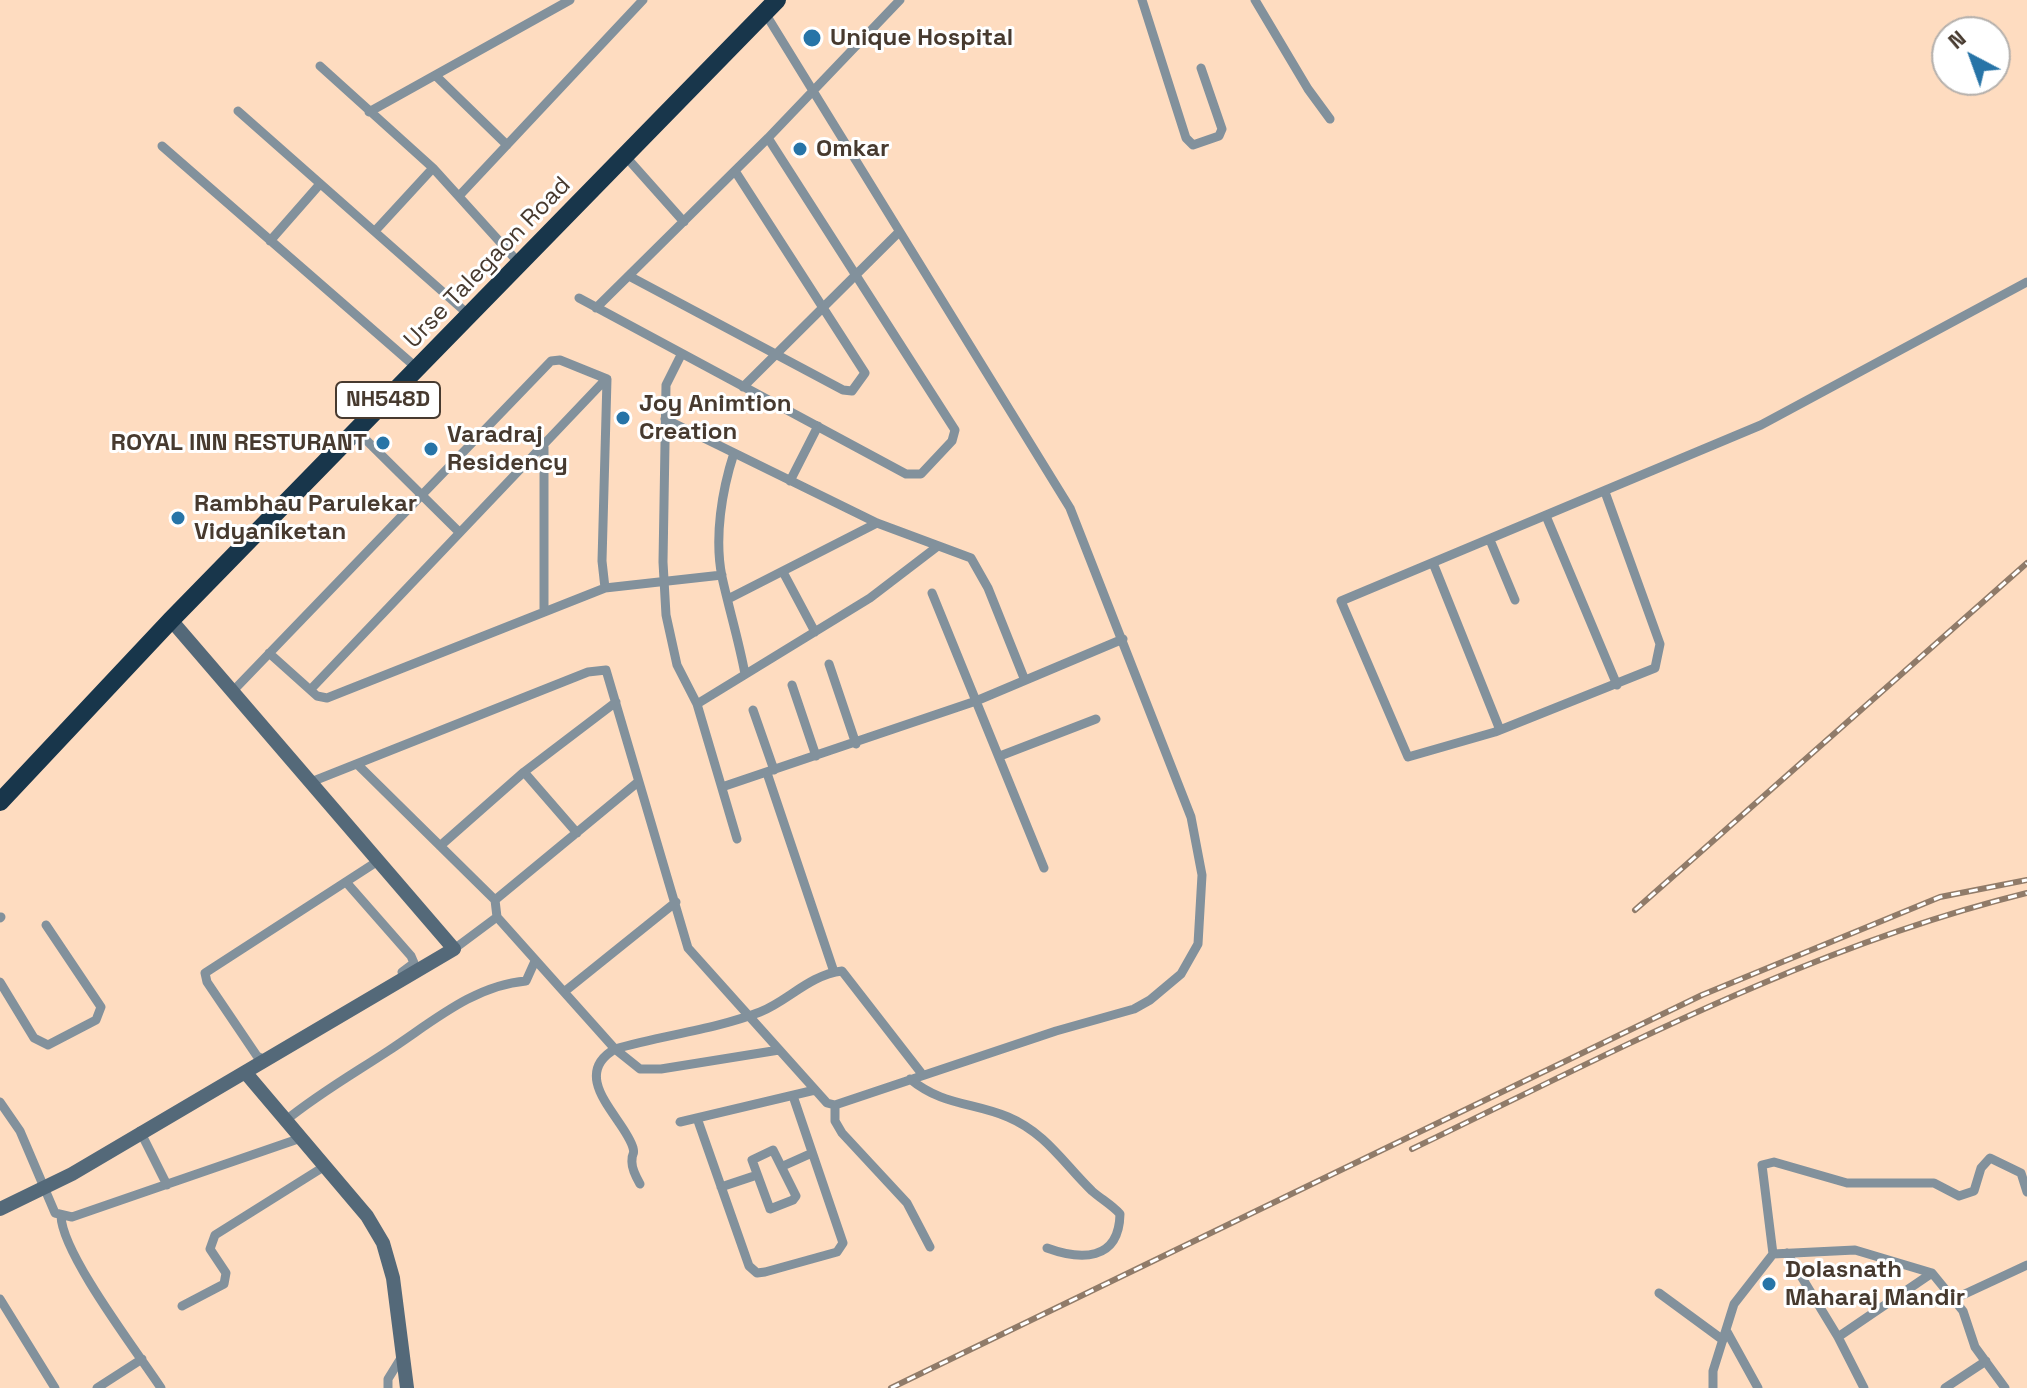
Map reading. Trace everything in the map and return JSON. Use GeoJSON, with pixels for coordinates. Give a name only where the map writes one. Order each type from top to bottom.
{"type":"FeatureCollection","features":[{"type":"Feature","properties":{"kind":"highway","name":"Urse Talegaon Road"},"geometry":{"type":"LineString","coordinates":[[0,802],[171,620],[519,263],[627,158],[771,7]]}},
{"type":"Feature","properties":{"kind":"street"},"geometry":{"type":"LineString","coordinates":[[369,112],[570,0]]}},
{"type":"Feature","properties":{"kind":"street"},"geometry":{"type":"LineString","coordinates":[[459,196],[643,0]]}},
{"type":"Feature","properties":{"kind":"street"},"geometry":{"type":"LineString","coordinates":[[596,308],[768,138],[900,0]]}},
{"type":"Feature","properties":{"kind":"street"},"geometry":{"type":"LineString","coordinates":[[1142,0],[1186,138],[1193,145],[1219,136],[1222,129],[1201,68]]}},
{"type":"Feature","properties":{"kind":"street"},"geometry":{"type":"LineString","coordinates":[[1255,0],[1330,119]]}},
{"type":"Feature","properties":{"kind":"street"},"geometry":{"type":"LineString","coordinates":[[311,782],[602,668],[606,670],[688,948],[827,1103],[835,1105],[922,1074],[1134,1009],[1166,988],[1191,962],[1198,944],[1202,916],[1199,845],[1123,639],[1070,508],[812,92],[771,7]]}},
{"type":"Feature","properties":{"kind":"street"},"geometry":{"type":"LineString","coordinates":[[320,66],[433,168],[519,263]]}},
{"type":"Feature","properties":{"kind":"street"},"geometry":{"type":"LineString","coordinates":[[436,76],[507,145]]}},
{"type":"Feature","properties":{"kind":"street"},"geometry":{"type":"LineString","coordinates":[[238,111],[469,315]]}},
{"type":"Feature","properties":{"kind":"street"},"geometry":{"type":"LineString","coordinates":[[579,298],[912,476],[921,474],[955,436],[955,430],[768,138]]}},
{"type":"Feature","properties":{"kind":"street"},"geometry":{"type":"LineString","coordinates":[[162,146],[418,369]]}},
{"type":"Feature","properties":{"kind":"street"},"geometry":{"type":"LineString","coordinates":[[627,158],[684,222]]}},
{"type":"Feature","properties":{"kind":"street"},"geometry":{"type":"LineString","coordinates":[[375,231],[433,168]]}},
{"type":"Feature","properties":{"kind":"street"},"geometry":{"type":"LineString","coordinates":[[629,276],[848,392],[864,378],[865,373],[735,171]]}},
{"type":"Feature","properties":{"kind":"street"},"geometry":{"type":"LineString","coordinates":[[270,241],[320,184]]}},
{"type":"Feature","properties":{"kind":"street"},"geometry":{"type":"LineString","coordinates":[[743,387],[898,233]]}},
{"type":"Feature","properties":{"kind":"street"},"geometry":{"type":"LineString","coordinates":[[1605,492],[1660,644],[1655,668],[1500,730],[1408,757],[1341,601],[1761,425],[2027,282]]}},
{"type":"Feature","properties":{"kind":"street"},"geometry":{"type":"LineString","coordinates":[[681,355],[666,385],[663,579],[666,615],[677,665],[697,704],[737,839]]}},
{"type":"Feature","properties":{"kind":"street"},"geometry":{"type":"LineString","coordinates":[[231,693],[544,365],[560,360],[607,379]]}},
{"type":"Feature","properties":{"kind":"street"},"geometry":{"type":"LineString","coordinates":[[311,689],[607,379]]}},
{"type":"Feature","properties":{"kind":"street"},"geometry":{"type":"LineString","coordinates":[[605,588],[602,561],[607,379]]}},
{"type":"Feature","properties":{"kind":"street"},"geometry":{"type":"LineString","coordinates":[[665,419],[877,523],[971,558],[979,569],[1024,678]]}},
{"type":"Feature","properties":{"kind":"street"},"geometry":{"type":"LineString","coordinates":[[790,481],[818,426]]}},
{"type":"Feature","properties":{"kind":"street"},"geometry":{"type":"LineString","coordinates":[[357,431],[459,532]]}},
{"type":"Feature","properties":{"kind":"street"},"geometry":{"type":"LineString","coordinates":[[544,447],[544,612]]}},
{"type":"Feature","properties":{"kind":"street"},"geometry":{"type":"LineString","coordinates":[[734,453],[723,487],[722,575],[745,674]]}},
{"type":"Feature","properties":{"kind":"street"},"geometry":{"type":"LineString","coordinates":[[1546,516],[1617,685]]}},
{"type":"Feature","properties":{"kind":"street"},"geometry":{"type":"LineString","coordinates":[[728,599],[877,523]]}},
{"type":"Feature","properties":{"kind":"street"},"geometry":{"type":"LineString","coordinates":[[1490,540],[1515,600]]}},
{"type":"Feature","properties":{"kind":"street"},"geometry":{"type":"LineString","coordinates":[[697,704],[870,598],[938,546]]}},
{"type":"Feature","properties":{"kind":"street"},"geometry":{"type":"LineString","coordinates":[[1433,563],[1500,730]]}},
{"type":"Feature","properties":{"kind":"street"},"geometry":{"type":"LineString","coordinates":[[783,572],[815,632]]}},
{"type":"Feature","properties":{"kind":"street"},"geometry":{"type":"LineString","coordinates":[[269,653],[317,696],[327,698],[605,588],[663,579],[722,575]]}},
{"type":"Feature","properties":{"kind":"street"},"geometry":{"type":"LineString","coordinates":[[932,593],[1044,868]]}},
{"type":"Feature","properties":{"kind":"street"},"geometry":{"type":"LineString","coordinates":[[171,620],[454,949]]}},
{"type":"Feature","properties":{"kind":"street"},"geometry":{"type":"LineString","coordinates":[[722,787],[976,701],[1024,678],[1123,639]]}},
{"type":"Feature","properties":{"kind":"street"},"geometry":{"type":"LineString","coordinates":[[829,664],[856,744]]}},
{"type":"Feature","properties":{"kind":"street"},"geometry":{"type":"LineString","coordinates":[[792,685],[816,756]]}},
{"type":"Feature","properties":{"kind":"street"},"geometry":{"type":"LineString","coordinates":[[440,846],[524,772],[616,702]]}},
{"type":"Feature","properties":{"kind":"street"},"geometry":{"type":"LineString","coordinates":[[753,710],[834,972]]}},
{"type":"Feature","properties":{"kind":"street"},"geometry":{"type":"LineString","coordinates":[[1000,756],[1096,719]]}},
{"type":"Feature","properties":{"kind":"street"},"geometry":{"type":"LineString","coordinates":[[357,764],[495,900],[497,917],[615,1049],[633,1065],[647,1071],[779,1050]]}},
{"type":"Feature","properties":{"kind":"street"},"geometry":{"type":"LineString","coordinates":[[524,772],[577,833]]}},
{"type":"Feature","properties":{"kind":"street"},"geometry":{"type":"LineString","coordinates":[[495,900],[638,782]]}},
{"type":"Feature","properties":{"kind":"street"},"geometry":{"type":"LineString","coordinates":[[265,1060],[249,1045],[207,982],[205,973],[378,861]]}},
{"type":"Feature","properties":{"kind":"street"},"geometry":{"type":"LineString","coordinates":[[300,1036],[414,963],[346,882]]}},
{"type":"Feature","properties":{"kind":"street"},"geometry":{"type":"LineString","coordinates":[[564,992],[676,902]]}},
{"type":"Feature","properties":{"kind":"street"},"geometry":{"type":"LineString","coordinates":[[0,1209],[72,1174],[140,1131],[454,949],[497,917]]}},
{"type":"Feature","properties":{"kind":"street"},"geometry":{"type":"LineString","coordinates":[[0,982],[34,1038],[41,1043],[48,1045],[96,1020],[101,1007],[46,925]]}},
{"type":"Feature","properties":{"kind":"street"},"geometry":{"type":"LineString","coordinates":[[285,1121],[333,1083],[474,995],[507,982],[526,981],[535,961]]}},
{"type":"Feature","properties":{"kind":"street"},"geometry":{"type":"LineString","coordinates":[[640,1184],[633,1167],[634,1150],[604,1102],[598,1082],[602,1062],[615,1049],[748,1017],[834,972],[842,971],[922,1074]]}},
{"type":"Feature","properties":{"kind":"street"},"geometry":{"type":"LineString","coordinates":[[245,1072],[367,1216],[383,1243],[393,1278],[404,1388]]}},
{"type":"Feature","properties":{"kind":"street"},"geometry":{"type":"LineString","coordinates":[[910,1079],[924,1090],[954,1104],[1005,1116],[1033,1132],[1062,1154],[1089,1188],[1120,1214],[1111,1242],[1095,1254],[1083,1258],[1071,1257],[1047,1248]]}},
{"type":"Feature","properties":{"kind":"street"},"geometry":{"type":"LineString","coordinates":[[680,1122],[815,1090]]}},
{"type":"Feature","properties":{"kind":"street"},"geometry":{"type":"LineString","coordinates":[[697,1118],[749,1266],[757,1273],[837,1252],[843,1243],[793,1096]]}},
{"type":"Feature","properties":{"kind":"street"},"geometry":{"type":"LineString","coordinates":[[0,1102],[20,1131],[42,1187],[55,1213],[61,1216],[72,1217],[301,1138]]}},
{"type":"Feature","properties":{"kind":"street"},"geometry":{"type":"LineString","coordinates":[[835,1105],[835,1121],[842,1133],[907,1203],[930,1247]]}},
{"type":"Feature","properties":{"kind":"street"},"geometry":{"type":"LineString","coordinates":[[140,1131],[167,1185]]}},
{"type":"Feature","properties":{"kind":"street"},"geometry":{"type":"LineString","coordinates":[[771,1150],[776,1151],[783,1166],[795,1199],[772,1209],[752,1160],[771,1150]]}},
{"type":"Feature","properties":{"kind":"street"},"geometry":{"type":"LineString","coordinates":[[783,1166],[812,1153]]}},
{"type":"Feature","properties":{"kind":"street"},"geometry":{"type":"LineString","coordinates":[[1713,1388],[1713,1371],[1734,1304],[1773,1254],[1762,1165],[1774,1162],[1847,1183],[1934,1183],[1959,1196],[1974,1191],[1981,1168],[1990,1158],[2021,1173],[2027,1192]]}},
{"type":"Feature","properties":{"kind":"street"},"geometry":{"type":"LineString","coordinates":[[182,1306],[224,1284],[227,1279],[210,1249],[215,1235],[325,1166]]}},
{"type":"Feature","properties":{"kind":"street"},"geometry":{"type":"LineString","coordinates":[[721,1187],[757,1175]]}},
{"type":"Feature","properties":{"kind":"street"},"geometry":{"type":"LineString","coordinates":[[61,1216],[66,1237],[77,1258],[161,1388]]}},
{"type":"Feature","properties":{"kind":"street"},"geometry":{"type":"LineString","coordinates":[[1773,1254],[1855,1250],[1932,1273],[1954,1299],[1986,1361],[2005,1388]]}},
{"type":"Feature","properties":{"kind":"street"},"geometry":{"type":"LineString","coordinates":[[1787,1253],[1838,1337],[1864,1388]]}},
{"type":"Feature","properties":{"kind":"street"},"geometry":{"type":"LineString","coordinates":[[1954,1299],[2027,1265]]}},
{"type":"Feature","properties":{"kind":"street"},"geometry":{"type":"LineString","coordinates":[[1838,1337],[1932,1273]]}},
{"type":"Feature","properties":{"kind":"street"},"geometry":{"type":"LineString","coordinates":[[1659,1293],[1724,1335],[1758,1388]]}},
{"type":"Feature","properties":{"kind":"street"},"geometry":{"type":"LineString","coordinates":[[0,1299],[55,1388]]}},
{"type":"Feature","properties":{"kind":"street"},"geometry":{"type":"LineString","coordinates":[[388,1388],[388,1379],[401,1354]]}},
{"type":"Feature","properties":{"kind":"street"},"geometry":{"type":"LineString","coordinates":[[97,1388],[142,1359]]}},
{"type":"Feature","properties":{"kind":"street"},"geometry":{"type":"LineString","coordinates":[[1946,1388],[1986,1361]]}},
{"type":"Feature","properties":{"kind":"railway"},"geometry":{"type":"LineString","coordinates":[[1635,910],[2027,563]]}},
{"type":"Feature","properties":{"kind":"railway"},"geometry":{"type":"LineString","coordinates":[[891,1388],[1702,995],[1940,897],[2027,880]]}},
{"type":"Feature","properties":{"kind":"railway"},"geometry":{"type":"LineString","coordinates":[[1412,1149],[1637,1040],[1790,972],[1947,915],[2027,893]]}},
{"type":"Feature","properties":{"kind":"place","name":"Unique Hospital"},"geometry":{"type":"Point","coordinates":[812,38]}},
{"type":"Feature","properties":{"kind":"place","name":"Omkar"},"geometry":{"type":"Point","coordinates":[800,149]}},
{"type":"Feature","properties":{"kind":"place","name":"Joy Animtion Creation"},"geometry":{"type":"Point","coordinates":[623,418]}},
{"type":"Feature","properties":{"kind":"place","name":"ROYAL INN RESTURANT"},"geometry":{"type":"Point","coordinates":[383,443]}},
{"type":"Feature","properties":{"kind":"place","name":"Varadraj Residency"},"geometry":{"type":"Point","coordinates":[431,449]}},
{"type":"Feature","properties":{"kind":"place","name":"Rambhau Parulekar Vidyaniketan"},"geometry":{"type":"Point","coordinates":[178,518]}},
{"type":"Feature","properties":{"kind":"place","name":"Dolasnath Maharaj Mandir"},"geometry":{"type":"Point","coordinates":[1769,1284]}}]}
